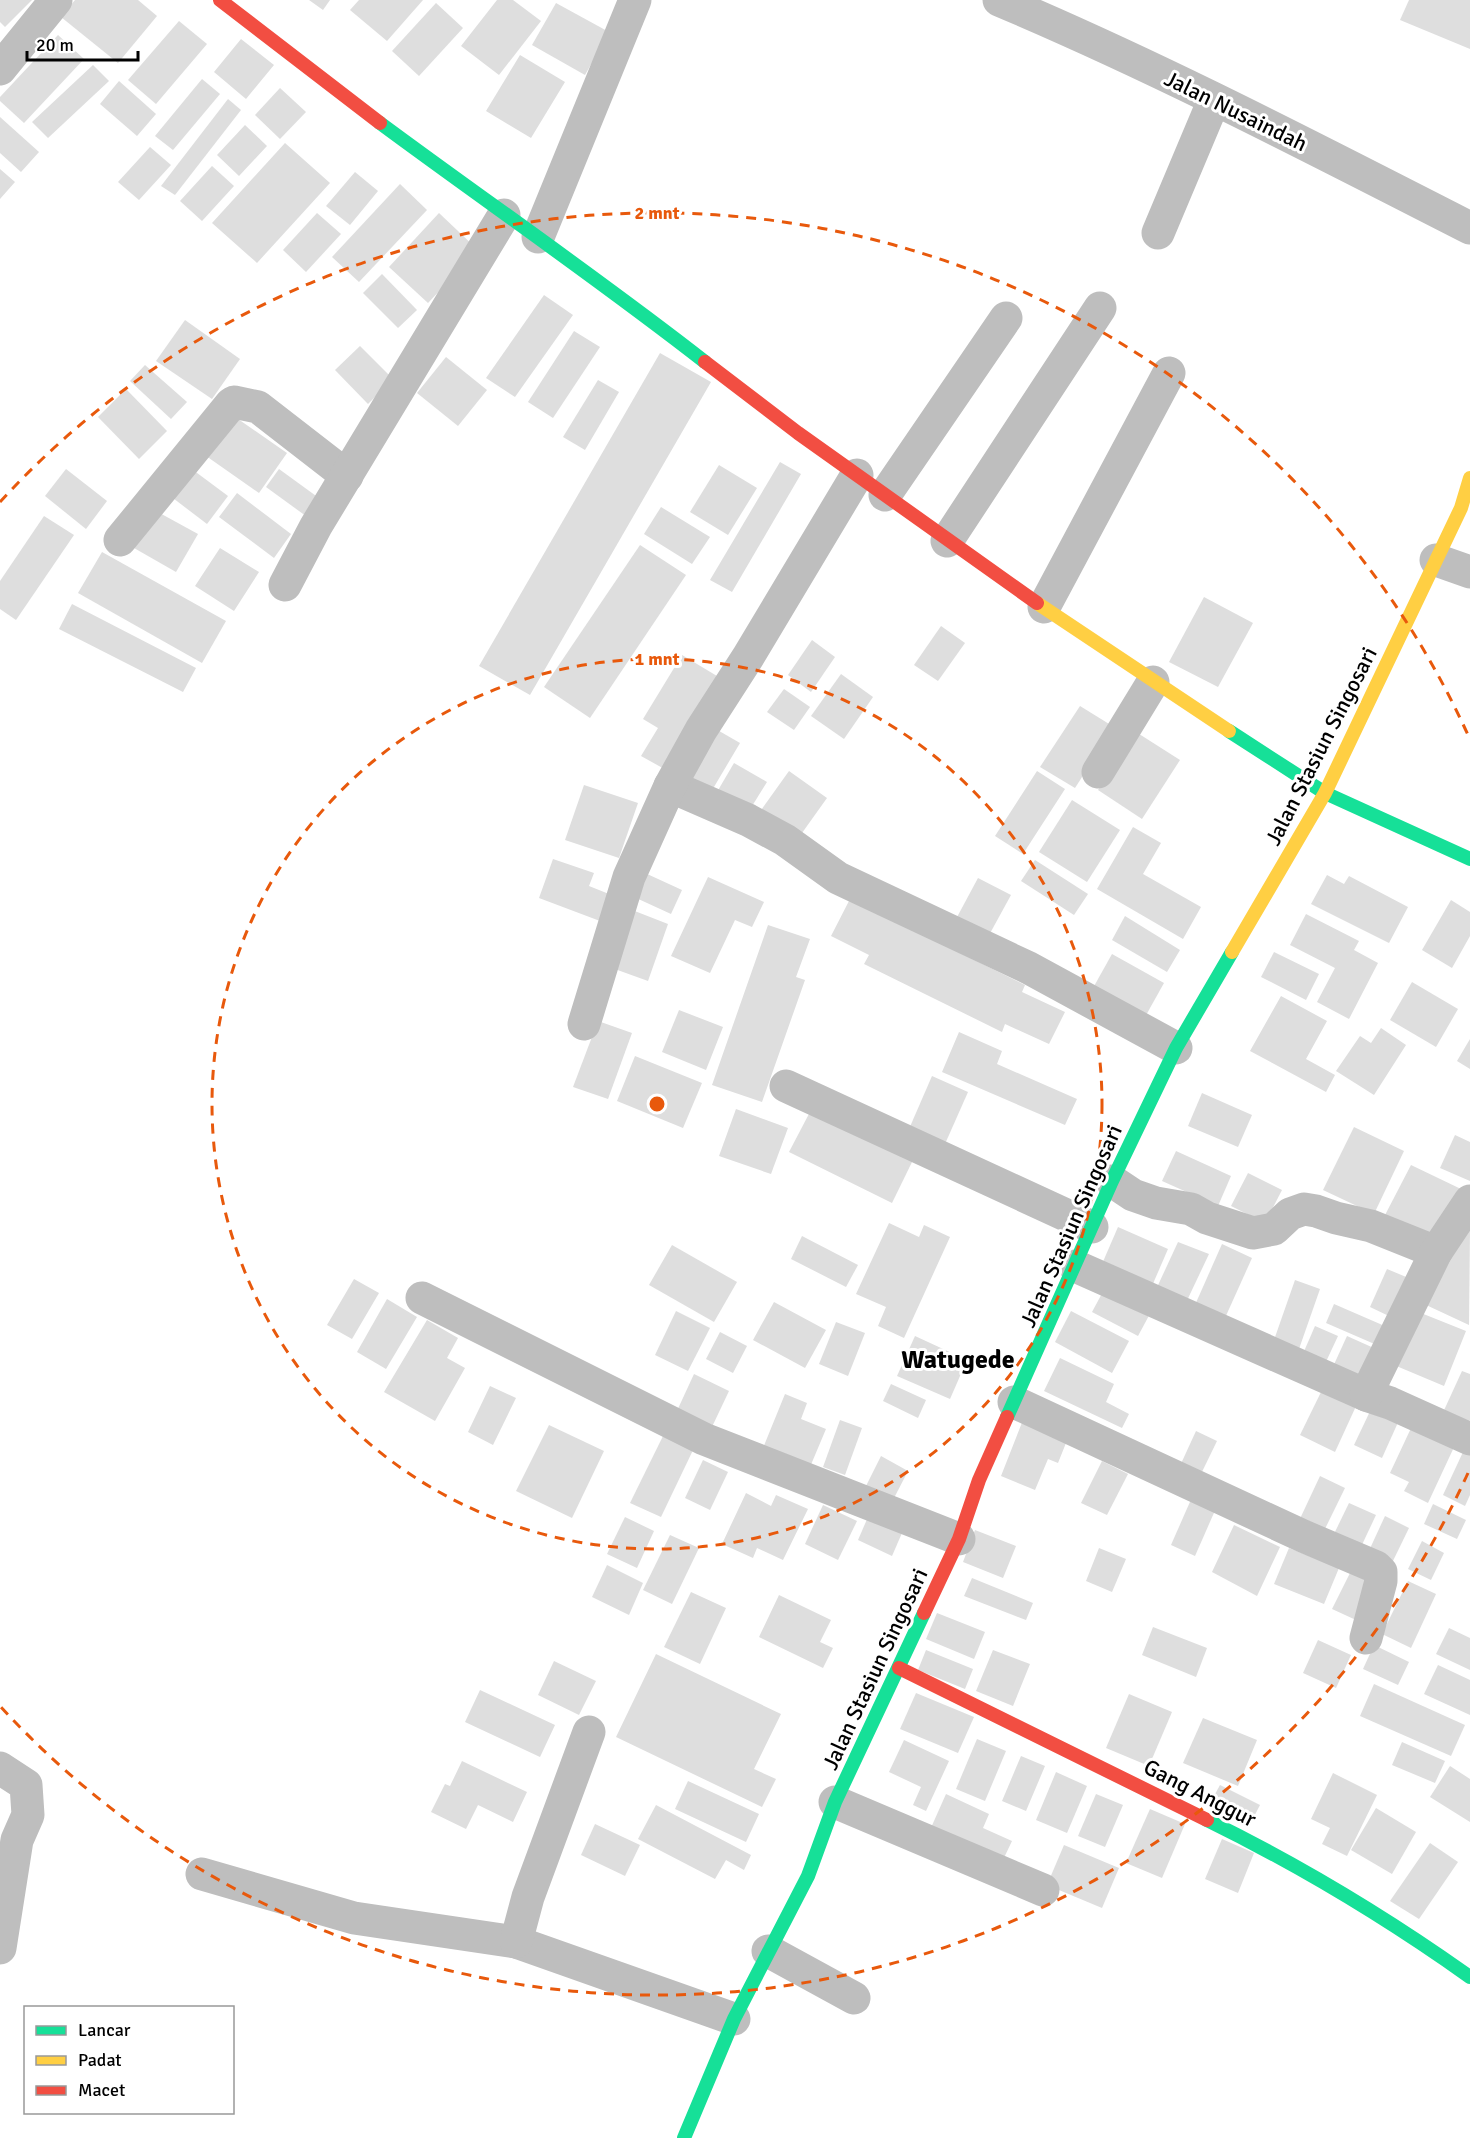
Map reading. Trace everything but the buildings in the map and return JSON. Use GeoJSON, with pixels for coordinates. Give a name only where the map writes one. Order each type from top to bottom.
{"type":"FeatureCollection","features":[{"type":"Feature","properties":{"kind":"street"},"geometry":{"type":"LineString","coordinates":[[0,69],[56,0]]}},
{"type":"Feature","properties":{"kind":"street"},"geometry":{"type":"LineString","coordinates":[[220,0],[504,215],[641,312],[798,433],[947,542],[1153,682],[1325,793],[1470,858]]}},
{"type":"Feature","properties":{"kind":"street"},"geometry":{"type":"LineString","coordinates":[[538,237],[635,0]]}},
{"type":"Feature","properties":{"kind":"street","name":"Jalan Nusaindah"},"geometry":{"type":"LineString","coordinates":[[999,0],[1040,17],[1214,100],[1470,228]]}},
{"type":"Feature","properties":{"kind":"street"},"geometry":{"type":"LineString","coordinates":[[1158,233],[1214,100]]}},
{"type":"Feature","properties":{"kind":"street"},"geometry":{"type":"LineString","coordinates":[[285,585],[316,526],[504,215]]}},
{"type":"Feature","properties":{"kind":"street"},"geometry":{"type":"LineString","coordinates":[[947,542],[1100,308]]}},
{"type":"Feature","properties":{"kind":"street"},"geometry":{"type":"LineString","coordinates":[[885,495],[1006,318]]}},
{"type":"Feature","properties":{"kind":"street"},"geometry":{"type":"LineString","coordinates":[[1044,607],[1169,373]]}},
{"type":"Feature","properties":{"kind":"street"},"geometry":{"type":"LineString","coordinates":[[120,540],[234,402],[258,407],[301,438],[347,476]]}},
{"type":"Feature","properties":{"kind":"street"},"geometry":{"type":"LineString","coordinates":[[584,1024],[628,877],[670,786],[701,730],[754,647],[857,475]]}},
{"type":"Feature","properties":{"kind":"street","name":"Jalan Stasiun Singosari"},"geometry":{"type":"LineString","coordinates":[[684,2138],[734,2019],[808,1876],[835,1802],[959,1539],[979,1480],[1112,1181],[1176,1048],[1325,793],[1461,508],[1470,478]]}},
{"type":"Feature","properties":{"kind":"street"},"geometry":{"type":"LineString","coordinates":[[1436,560],[1470,572]]}},
{"type":"Feature","properties":{"kind":"street"},"geometry":{"type":"LineString","coordinates":[[1098,772],[1153,682]]}},
{"type":"Feature","properties":{"kind":"street"},"geometry":{"type":"LineString","coordinates":[[670,786],[748,820],[785,840],[838,878],[1029,968],[1176,1048]]}},
{"type":"Feature","properties":{"kind":"street"},"geometry":{"type":"LineString","coordinates":[[786,1086],[1092,1227]]}},
{"type":"Feature","properties":{"kind":"street"},"geometry":{"type":"LineString","coordinates":[[1112,1181],[1133,1195],[1156,1203],[1191,1209],[1208,1218],[1253,1233],[1274,1229],[1290,1214],[1304,1209],[1371,1226],[1436,1252]]}},
{"type":"Feature","properties":{"kind":"street"},"geometry":{"type":"LineString","coordinates":[[1366,1395],[1436,1252],[1470,1201]]}},
{"type":"Feature","properties":{"kind":"street"},"geometry":{"type":"LineString","coordinates":[[1075,1266],[1470,1439]]}},
{"type":"Feature","properties":{"kind":"street"},"geometry":{"type":"LineString","coordinates":[[422,1298],[704,1438],[959,1539]]}},
{"type":"Feature","properties":{"kind":"street"},"geometry":{"type":"LineString","coordinates":[[1014,1402],[1303,1536],[1376,1567],[1381,1572],[1381,1581],[1366,1638]]}},
{"type":"Feature","properties":{"kind":"street","name":"Gang Anggur"},"geometry":{"type":"LineString","coordinates":[[899,1668],[1205,1819],[1308,1873],[1422,1943],[1470,1977]]}},
{"type":"Feature","properties":{"kind":"street"},"geometry":{"type":"LineString","coordinates":[[516,1942],[528,1897],[589,1732]]}},
{"type":"Feature","properties":{"kind":"street"},"geometry":{"type":"LineString","coordinates":[[0,1768],[26,1785],[27,1815],[17,1840],[0,1948]]}},
{"type":"Feature","properties":{"kind":"street"},"geometry":{"type":"LineString","coordinates":[[835,1802],[1043,1890]]}},
{"type":"Feature","properties":{"kind":"street"},"geometry":{"type":"LineString","coordinates":[[202,1874],[354,1918],[516,1942],[734,2019]]}},
{"type":"Feature","properties":{"kind":"street"},"geometry":{"type":"LineString","coordinates":[[768,1951],[854,1998]]}},
{"type":"Feature","properties":{"kind":"traffic: fast"},"geometry":{"type":"LineString","coordinates":[[380,123],[705,362]]}},
{"type":"Feature","properties":{"kind":"traffic: fast"},"geometry":{"type":"LineString","coordinates":[[1229,731],[1325,793],[1470,859]]}},
{"type":"Feature","properties":{"kind":"traffic: fast"},"geometry":{"type":"LineString","coordinates":[[1007,1417],[1112,1181],[1176,1048],[1232,952]]}},
{"type":"Feature","properties":{"kind":"traffic: fast"},"geometry":{"type":"LineString","coordinates":[[684,2138],[734,2019],[808,1876],[835,1802],[924,1613]]}},
{"type":"Feature","properties":{"kind":"traffic: fast"},"geometry":{"type":"LineString","coordinates":[[1207,1820],[1342,1893],[1470,1977]]}},
{"type":"Feature","properties":{"kind":"traffic: slow"},"geometry":{"type":"LineString","coordinates":[[1232,952],[1325,793],[1461,508],[1470,478]]}},
{"type":"Feature","properties":{"kind":"traffic: slow"},"geometry":{"type":"LineString","coordinates":[[1037,603],[1229,731]]}},
{"type":"Feature","properties":{"kind":"traffic: jam"},"geometry":{"type":"LineString","coordinates":[[220,0],[380,123]]}},
{"type":"Feature","properties":{"kind":"traffic: jam"},"geometry":{"type":"LineString","coordinates":[[705,362],[798,433],[1037,603]]}},
{"type":"Feature","properties":{"kind":"traffic: jam"},"geometry":{"type":"LineString","coordinates":[[924,1613],[959,1539],[979,1480],[1007,1417]]}},
{"type":"Feature","properties":{"kind":"traffic: jam"},"geometry":{"type":"LineString","coordinates":[[899,1668],[1207,1820]]}},
{"type":"Feature","properties":{"kind":"district","name":"Watugede"},"geometry":{"type":"Point","coordinates":[958,1360]}}]}
